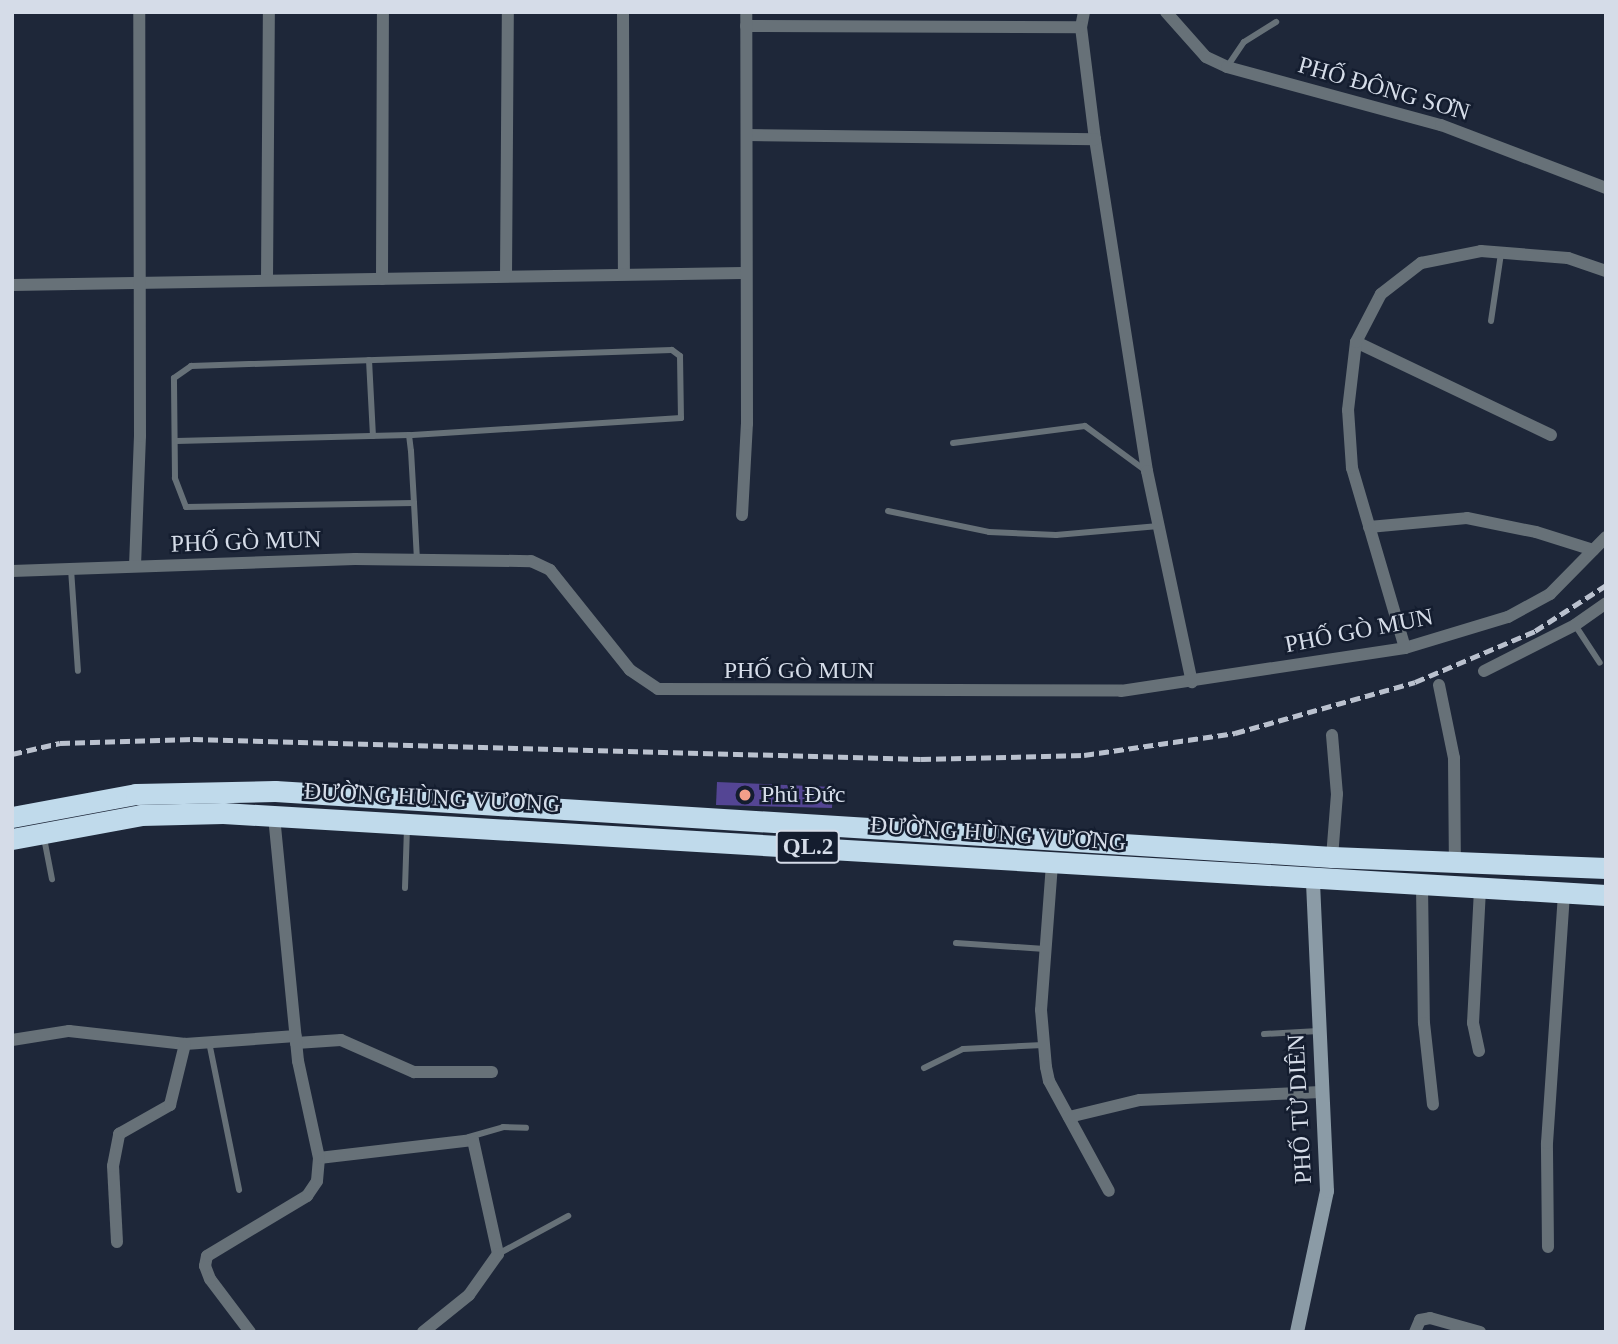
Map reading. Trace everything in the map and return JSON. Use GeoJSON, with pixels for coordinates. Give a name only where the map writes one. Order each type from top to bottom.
{"type":"FeatureCollection","features":[{"type":"Feature","properties":{"kind":"highway","name":"ĐƯỜNG HÙNG VƯƠNG"},"geometry":{"type":"LineString","coordinates":[[12,817],[136,794],[237,789],[1332,857],[1606,868]]}},
{"type":"Feature","properties":{"kind":"highway","name":"ĐƯỜNG HÙNG VƯƠNG"},"geometry":{"type":"LineString","coordinates":[[12,839],[141,816],[274,815],[1480,890],[1606,895]]}},
{"type":"Feature","properties":{"kind":"street"},"geometry":{"type":"LineString","coordinates":[[135,566],[139,12]]}},
{"type":"Feature","properties":{"kind":"street"},"geometry":{"type":"LineString","coordinates":[[267,280],[269,12]]}},
{"type":"Feature","properties":{"kind":"street"},"geometry":{"type":"LineString","coordinates":[[382,279],[383,12]]}},
{"type":"Feature","properties":{"kind":"street"},"geometry":{"type":"LineString","coordinates":[[506,276],[508,12]]}},
{"type":"Feature","properties":{"kind":"street"},"geometry":{"type":"LineString","coordinates":[[623,12],[624,273]]}},
{"type":"Feature","properties":{"kind":"street"},"geometry":{"type":"LineString","coordinates":[[1084,12],[1081,27],[1095,139],[1147,471],[1192,682]]}},
{"type":"Feature","properties":{"kind":"street","name":"PHỐ ĐÔNG SƠN"},"geometry":{"type":"LineString","coordinates":[[1166,12],[1206,57],[1227,67],[1441,125],[1606,188]]}},
{"type":"Feature","properties":{"kind":"street"},"geometry":{"type":"LineString","coordinates":[[742,515],[747,424],[744,273],[746,19],[1081,27]]}},
{"type":"Feature","properties":{"kind":"street"},"geometry":{"type":"LineString","coordinates":[[747,135],[1095,139]]}},
{"type":"Feature","properties":{"kind":"street"},"geometry":{"type":"LineString","coordinates":[[1405,648],[1352,468],[1348,410],[1356,342],[1381,294],[1421,264],[1481,251],[1568,258],[1606,271]]}},
{"type":"Feature","properties":{"kind":"street"},"geometry":{"type":"LineString","coordinates":[[12,285],[744,273]]}},
{"type":"Feature","properties":{"kind":"street"},"geometry":{"type":"LineString","coordinates":[[1356,342],[1551,435]]}},
{"type":"Feature","properties":{"kind":"street"},"geometry":{"type":"LineString","coordinates":[[1369,527],[1467,518],[1536,532],[1593,550]]}},
{"type":"Feature","properties":{"kind":"street","name":"PHỐ GÒ MUN"},"geometry":{"type":"LineString","coordinates":[[12,571],[417,560],[542,564],[630,670],[658,689],[1121,691],[1405,648],[1508,617],[1550,594],[1606,537]]}},
{"type":"Feature","properties":{"kind":"street"},"geometry":{"type":"LineString","coordinates":[[1484,671],[1575,625],[1606,603]]}},
{"type":"Feature","properties":{"kind":"street"},"geometry":{"type":"LineString","coordinates":[[1439,685],[1454,758],[1455,863]]}},
{"type":"Feature","properties":{"kind":"street"},"geometry":{"type":"LineString","coordinates":[[1332,735],[1337,794],[1332,857]]}},
{"type":"Feature","properties":{"kind":"street"},"geometry":{"type":"LineString","coordinates":[[250,1332],[210,1279],[205,1266],[207,1256],[307,1196],[317,1181],[318,1158],[296,1040],[274,815]]}},
{"type":"Feature","properties":{"kind":"street"},"geometry":{"type":"LineString","coordinates":[[1052,864],[1045,949],[1043,1045],[1048,1082],[1109,1191]]}},
{"type":"Feature","properties":{"kind":"street","name":"PHỐ TỪ DIÊN"},"geometry":{"type":"LineString","coordinates":[[1297,1332],[1316,1262],[1327,1191],[1318,1031],[1314,880]]}},
{"type":"Feature","properties":{"kind":"street"},"geometry":{"type":"LineString","coordinates":[[1422,886],[1424,1023],[1433,1105]]}},
{"type":"Feature","properties":{"kind":"street"},"geometry":{"type":"LineString","coordinates":[[1479,1051],[1473,1023],[1480,890]]}},
{"type":"Feature","properties":{"kind":"street"},"geometry":{"type":"LineString","coordinates":[[1548,1247],[1547,1143],[1564,895]]}},
{"type":"Feature","properties":{"kind":"street"},"geometry":{"type":"LineString","coordinates":[[12,1040],[69,1031],[185,1044],[341,1040],[414,1072],[492,1072]]}},
{"type":"Feature","properties":{"kind":"street"},"geometry":{"type":"LineString","coordinates":[[117,1242],[113,1166],[119,1134],[170,1105],[185,1044]]}},
{"type":"Feature","properties":{"kind":"street"},"geometry":{"type":"LineString","coordinates":[[1069,1118],[1140,1100],[1321,1092]]}},
{"type":"Feature","properties":{"kind":"street"},"geometry":{"type":"LineString","coordinates":[[318,1158],[467,1138],[476,1146],[498,1254],[469,1295],[423,1332]]}},
{"type":"Feature","properties":{"kind":"street"},"geometry":{"type":"LineString","coordinates":[[1415,1332],[1420,1320],[1430,1318],[1480,1332]]}},
{"type":"Feature","properties":{"kind":"lane"},"geometry":{"type":"LineString","coordinates":[[1227,67],[1244,42],[1276,22]]}},
{"type":"Feature","properties":{"kind":"lane"},"geometry":{"type":"LineString","coordinates":[[1491,321],[1501,253]]}},
{"type":"Feature","properties":{"kind":"lane"},"geometry":{"type":"LineString","coordinates":[[176,441],[409,435],[681,418],[683,364],[672,350],[181,369],[174,378],[175,478],[186,507],[414,503]]}},
{"type":"Feature","properties":{"kind":"lane"},"geometry":{"type":"LineString","coordinates":[[369,360],[373,436]]}},
{"type":"Feature","properties":{"kind":"lane"},"geometry":{"type":"LineString","coordinates":[[953,443],[1085,426],[1147,471]]}},
{"type":"Feature","properties":{"kind":"lane"},"geometry":{"type":"LineString","coordinates":[[409,435],[417,560]]}},
{"type":"Feature","properties":{"kind":"lane"},"geometry":{"type":"LineString","coordinates":[[888,511],[989,532],[1056,535],[1159,526]]}},
{"type":"Feature","properties":{"kind":"lane"},"geometry":{"type":"LineString","coordinates":[[71,569],[78,671]]}},
{"type":"Feature","properties":{"kind":"lane"},"geometry":{"type":"LineString","coordinates":[[1575,625],[1600,663]]}},
{"type":"Feature","properties":{"kind":"lane"},"geometry":{"type":"LineString","coordinates":[[405,888],[408,822]]}},
{"type":"Feature","properties":{"kind":"lane"},"geometry":{"type":"LineString","coordinates":[[43,832],[52,879]]}},
{"type":"Feature","properties":{"kind":"lane"},"geometry":{"type":"LineString","coordinates":[[957,943],[1045,949]]}},
{"type":"Feature","properties":{"kind":"lane"},"geometry":{"type":"LineString","coordinates":[[1264,1034],[1318,1031]]}},
{"type":"Feature","properties":{"kind":"lane"},"geometry":{"type":"LineString","coordinates":[[209,1042],[239,1190]]}},
{"type":"Feature","properties":{"kind":"lane"},"geometry":{"type":"LineString","coordinates":[[924,1068],[964,1049],[1043,1045]]}},
{"type":"Feature","properties":{"kind":"lane"},"geometry":{"type":"LineString","coordinates":[[467,1138],[503,1127],[526,1128]]}},
{"type":"Feature","properties":{"kind":"lane"},"geometry":{"type":"LineString","coordinates":[[498,1254],[568,1216]]}},
{"type":"Feature","properties":{"kind":"building"},"geometry":{"type":"Polygon","coordinates":[[[717,782],[833,787],[832,808],[716,805],[717,782]]]}},
{"type":"Feature","properties":{"kind":"railway"},"geometry":{"type":"LineString","coordinates":[[12,754],[60,743],[193,739],[921,759],[1084,755],[1235,733],[1415,682],[1535,631],[1606,585]]}},
{"type":"Feature","properties":{"kind":"place","name":"Phủ Đức"},"geometry":{"type":"Point","coordinates":[745,795]}}]}
